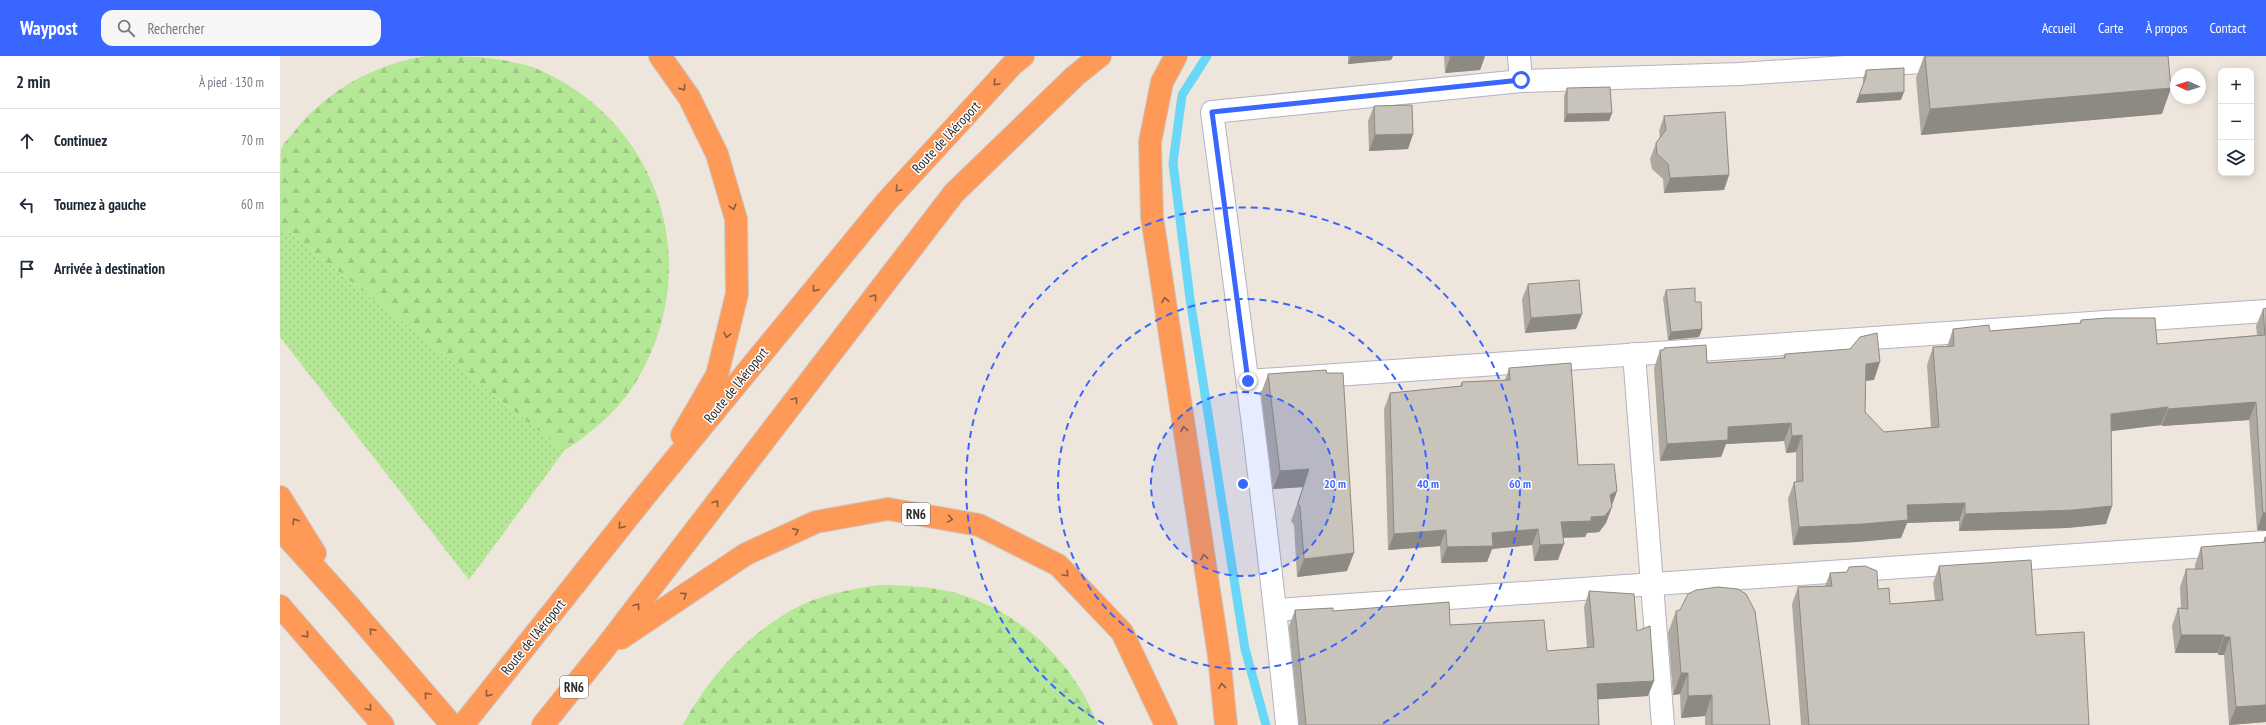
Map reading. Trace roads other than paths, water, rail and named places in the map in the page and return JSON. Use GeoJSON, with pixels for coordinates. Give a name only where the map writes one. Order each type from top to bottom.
{"type":"FeatureCollection","features":[{"type":"Feature","properties":{"kind":"highway"},"geometry":{"type":"LineString","coordinates":[[645,496],[717,375],[738,294],[736,219],[717,154],[689,97],[660,56]]}},
{"type":"Feature","properties":{"kind":"highway","name":"Route de l'Aéroport"},"geometry":{"type":"LineString","coordinates":[[463,725],[645,496],[887,201],[1012,65],[1023,56]]}},
{"type":"Feature","properties":{"kind":"highway"},"geometry":{"type":"LineString","coordinates":[[605,648],[954,193],[1075,76],[1100,56]]}},
{"type":"Feature","properties":{"kind":"highway"},"geometry":{"type":"LineString","coordinates":[[1176,56],[1162,82],[1150,142],[1152,217],[1219,656],[1226,725]]}},
{"type":"Feature","properties":{"kind":"highway"},"geometry":{"type":"LineString","coordinates":[[280,497],[345,601]]}},
{"type":"Feature","properties":{"kind":"highway","name":"RN6"},"geometry":{"type":"LineString","coordinates":[[543,725],[605,648],[746,554],[816,522],[888,509],[979,524],[1058,565],[1122,632],[1166,725]]}},
{"type":"Feature","properties":{"kind":"highway"},"geometry":{"type":"LineString","coordinates":[[280,529],[398,660],[452,725]]}},
{"type":"Feature","properties":{"kind":"highway"},"geometry":{"type":"LineString","coordinates":[[280,606],[383,725]]}},
{"type":"Feature","properties":{"kind":"street"},"geometry":{"type":"LineString","coordinates":[[1519,56],[1521,80]]}},
{"type":"Feature","properties":{"kind":"street"},"geometry":{"type":"LineString","coordinates":[[1287,725],[1276,610],[1248,381],[1212,112],[1521,80],[1738,65],[2012,56]]}},
{"type":"Feature","properties":{"kind":"street"},"geometry":{"type":"LineString","coordinates":[[1248,381],[2266,310]]}},
{"type":"Feature","properties":{"kind":"street"},"geometry":{"type":"LineString","coordinates":[[1634,354],[1663,725]]}},
{"type":"Feature","properties":{"kind":"street"},"geometry":{"type":"LineString","coordinates":[[1276,610],[2266,542]]}},
{"type":"Feature","properties":{"kind":"waterway"},"geometry":{"type":"LineString","coordinates":[[1207,56],[1182,95],[1173,163],[1190,299],[1245,649],[1266,725]]}}]}
